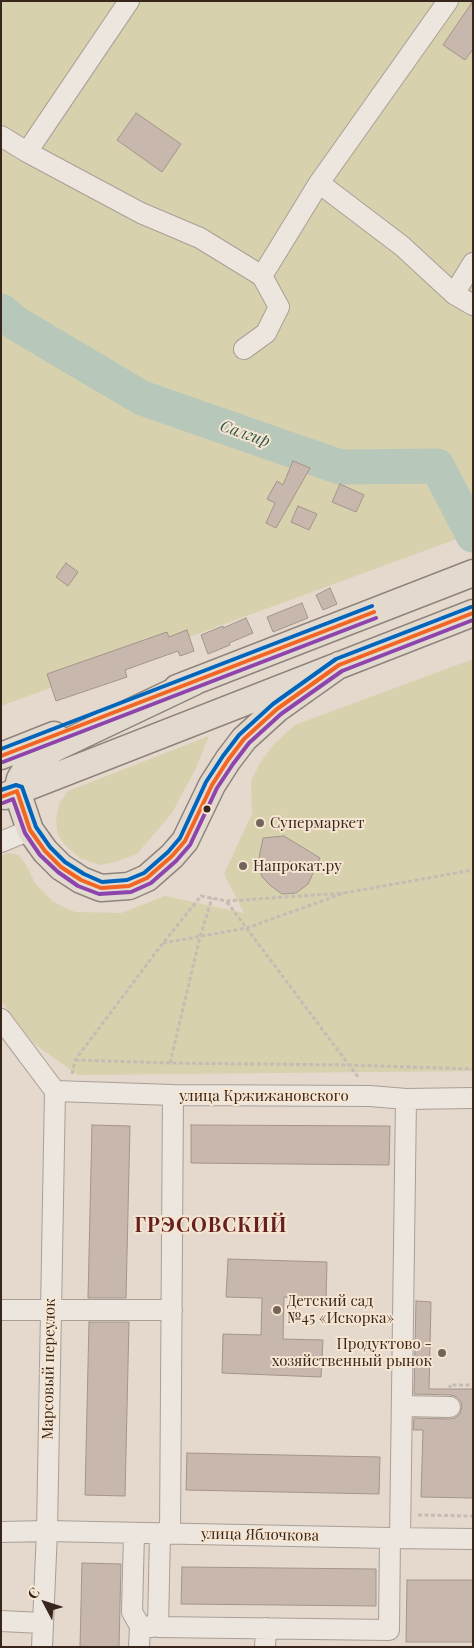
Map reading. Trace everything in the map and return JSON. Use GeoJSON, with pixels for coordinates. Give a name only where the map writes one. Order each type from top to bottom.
{"type":"FeatureCollection","features":[{"type":"Feature","properties":{"kind":"main road"},"geometry":{"type":"LineString","coordinates":[[1,756],[473,573]]}},
{"type":"Feature","properties":{"kind":"main road"},"geometry":{"type":"LineString","coordinates":[[9,794],[473,613]]}},
{"type":"Feature","properties":{"kind":"main road"},"geometry":{"type":"LineString","coordinates":[[9,794],[30,830],[50,857],[61,867],[81,880],[101,888],[129,886],[147,878],[172,856],[185,841],[212,785],[244,739],[277,709],[339,666]]}},
{"type":"Feature","properties":{"kind":"main road"},"geometry":{"type":"LineString","coordinates":[[9,794],[26,769],[55,748],[194,682]]}},
{"type":"Feature","properties":{"kind":"street"},"geometry":{"type":"LineString","coordinates":[[27,152],[129,1]]}},
{"type":"Feature","properties":{"kind":"street"},"geometry":{"type":"LineString","coordinates":[[262,276],[320,183],[448,1]]}},
{"type":"Feature","properties":{"kind":"street"},"geometry":{"type":"LineString","coordinates":[[1,136],[141,213],[200,238],[262,276],[279,307],[266,333],[244,349]]}},
{"type":"Feature","properties":{"kind":"street"},"geometry":{"type":"LineString","coordinates":[[320,183],[402,246],[454,294],[473,305]]}},
{"type":"Feature","properties":{"kind":"street"},"geometry":{"type":"LineString","coordinates":[[454,294],[473,263]]}},
{"type":"Feature","properties":{"kind":"street"},"geometry":{"type":"LineString","coordinates":[[1,769],[55,748]]}},
{"type":"Feature","properties":{"kind":"street"},"geometry":{"type":"LineString","coordinates":[[1,842],[30,830]]}},
{"type":"Feature","properties":{"kind":"street"},"geometry":{"type":"LineString","coordinates":[[1,1020],[61,1091]]}},
{"type":"Feature","properties":{"kind":"street","name":"улица Кржижановского"},"geometry":{"type":"LineString","coordinates":[[61,1091],[173,1095],[370,1096],[406,1099],[473,1098]]}},
{"type":"Feature","properties":{"kind":"street","name":"Марсовый переулок"},"geometry":{"type":"LineString","coordinates":[[42,1647],[47,1531],[50,1309],[61,1091]]}},
{"type":"Feature","properties":{"kind":"street"},"geometry":{"type":"LineString","coordinates":[[139,1647],[149,1626],[165,1533],[172,1310],[173,1095]]}},
{"type":"Feature","properties":{"kind":"street"},"geometry":{"type":"LineString","coordinates":[[134,1533],[132,1612],[149,1626],[266,1638],[389,1638],[395,1538],[400,1514],[406,1099]]}},
{"type":"Feature","properties":{"kind":"street"},"geometry":{"type":"LineString","coordinates":[[1,1310],[172,1310]]}},
{"type":"Feature","properties":{"kind":"street"},"geometry":{"type":"LineString","coordinates":[[402,1406],[450,1407]]}},
{"type":"Feature","properties":{"kind":"street","name":"улица Яблочкова"},"geometry":{"type":"LineString","coordinates":[[1,1532],[47,1531],[473,1539]]}},
{"type":"Feature","properties":{"kind":"street"},"geometry":{"type":"LineString","coordinates":[[1,1621],[42,1623]]}},
{"type":"Feature","properties":{"kind":"path"},"geometry":{"type":"LineString","coordinates":[[61,1091],[75,1060],[202,896],[227,902],[344,893],[473,870]]}},
{"type":"Feature","properties":{"kind":"path"},"geometry":{"type":"LineString","coordinates":[[163,944],[247,928],[344,893]]}},
{"type":"Feature","properties":{"kind":"path"},"geometry":{"type":"LineString","coordinates":[[170,1063],[200,936],[212,898]]}},
{"type":"Feature","properties":{"kind":"path"},"geometry":{"type":"LineString","coordinates":[[227,902],[370,1096]]}},
{"type":"Feature","properties":{"kind":"path"},"geometry":{"type":"LineString","coordinates":[[75,1060],[473,1068]]}},
{"type":"Feature","properties":{"kind":"path"},"geometry":{"type":"LineString","coordinates":[[450,1385],[473,1385]]}},
{"type":"Feature","properties":{"kind":"path"},"geometry":{"type":"LineString","coordinates":[[400,1514],[473,1516]]}},
{"type":"Feature","properties":{"kind":"shaded area"},"geometry":{"type":"Polygon","coordinates":[[[1,1],[473,1],[473,533],[1,706],[1,1]]]}},
{"type":"Feature","properties":{"kind":"shaded area"},"geometry":{"type":"Polygon","coordinates":[[[473,659],[473,1071],[78,1075],[33,1043],[1,1001],[1,856],[9,853],[19,855],[35,883],[53,902],[75,912],[121,913],[165,896],[244,913],[224,874],[252,814],[251,781],[260,763],[274,744],[295,725],[473,659]]]}},
{"type":"Feature","properties":{"kind":"shaded area"},"geometry":{"type":"Polygon","coordinates":[[[209,736],[196,768],[172,813],[137,854],[100,865],[80,858],[65,845],[58,835],[56,821],[59,804],[68,791],[209,736]]]}},
{"type":"Feature","properties":{"kind":"building"},"geometry":{"type":"Polygon","coordinates":[[[473,1],[473,49],[465,60],[443,45],[473,1]]]}},
{"type":"Feature","properties":{"kind":"building"},"geometry":{"type":"Polygon","coordinates":[[[136,113],[181,144],[162,172],[117,140],[136,113]]]}},
{"type":"Feature","properties":{"kind":"building"},"geometry":{"type":"Polygon","coordinates":[[[293,461],[310,468],[276,528],[266,523],[275,503],[267,499],[277,481],[283,485],[293,461]]]}},
{"type":"Feature","properties":{"kind":"building"},"geometry":{"type":"Polygon","coordinates":[[[340,484],[364,495],[356,512],[332,502],[340,484]]]}},
{"type":"Feature","properties":{"kind":"building"},"geometry":{"type":"Polygon","coordinates":[[[298,506],[317,514],[309,530],[291,522],[298,506]]]}},
{"type":"Feature","properties":{"kind":"building"},"geometry":{"type":"Polygon","coordinates":[[[66,563],[78,572],[68,586],[56,577],[66,563]]]}},
{"type":"Feature","properties":{"kind":"building"},"geometry":{"type":"Polygon","coordinates":[[[330,588],[337,604],[323,610],[316,595],[330,588]]]}},
{"type":"Feature","properties":{"kind":"building"},"geometry":{"type":"Polygon","coordinates":[[[302,603],[308,618],[273,632],[267,617],[302,603]]]}},
{"type":"Feature","properties":{"kind":"building"},"geometry":{"type":"Polygon","coordinates":[[[246,618],[253,633],[208,654],[201,635],[246,618]]]}},
{"type":"Feature","properties":{"kind":"building"},"geometry":{"type":"Polygon","coordinates":[[[187,630],[194,651],[180,656],[178,651],[125,670],[127,677],[56,701],[47,674],[167,632],[169,637],[187,630]]]}},
{"type":"Feature","properties":{"kind":"building"},"geometry":{"type":"Polygon","coordinates":[[[284,836],[320,858],[308,884],[296,893],[282,894],[271,886],[262,877],[258,863],[263,838],[284,836]]]}},
{"type":"Feature","properties":{"kind":"building"},"geometry":{"type":"Polygon","coordinates":[[[92,1125],[130,1126],[126,1298],[88,1298],[92,1125]]]}},
{"type":"Feature","properties":{"kind":"building"},"geometry":{"type":"Polygon","coordinates":[[[191,1125],[390,1126],[389,1165],[191,1163],[191,1125]]]}},
{"type":"Feature","properties":{"kind":"building"},"geometry":{"type":"Polygon","coordinates":[[[228,1259],[327,1262],[326,1298],[284,1297],[283,1339],[323,1340],[321,1377],[222,1373],[223,1334],[261,1335],[262,1298],[226,1297],[228,1259]]]}},
{"type":"Feature","properties":{"kind":"building"},"geometry":{"type":"Polygon","coordinates":[[[416,1301],[431,1302],[429,1389],[473,1389],[473,1498],[421,1497],[423,1430],[413,1430],[414,1418],[455,1418],[460,1414],[462,1407],[457,1397],[451,1395],[414,1394],[416,1301]]]}},
{"type":"Feature","properties":{"kind":"building"},"geometry":{"type":"Polygon","coordinates":[[[89,1322],[129,1322],[125,1496],[85,1495],[89,1322]]]}},
{"type":"Feature","properties":{"kind":"building"},"geometry":{"type":"Polygon","coordinates":[[[187,1453],[380,1457],[379,1494],[186,1490],[187,1453]]]}},
{"type":"Feature","properties":{"kind":"building"},"geometry":{"type":"Polygon","coordinates":[[[82,1563],[121,1564],[119,1647],[80,1647],[82,1563]]]}},
{"type":"Feature","properties":{"kind":"building"},"geometry":{"type":"Polygon","coordinates":[[[182,1567],[376,1569],[376,1606],[181,1604],[182,1567]]]}},
{"type":"Feature","properties":{"kind":"building"},"geometry":{"type":"Polygon","coordinates":[[[407,1580],[473,1580],[473,1642],[406,1642],[407,1580]]]}},
{"type":"Feature","properties":{"kind":"waterway","name":"Салгир"},"geometry":{"type":"LineString","coordinates":[[1,311],[17,324],[142,398],[340,467],[437,466],[473,535]]}},
{"type":"Feature","properties":{"kind":"transit line"},"geometry":{"type":"LineString","coordinates":[[1,749],[372,606]]}},
{"type":"Feature","properties":{"kind":"transit line"},"geometry":{"type":"LineString","coordinates":[[1,790],[16,785],[22,787],[36,827],[50,847],[65,862],[84,874],[102,882],[127,880],[144,873],[168,852],[180,838],[206,782],[223,756],[239,735],[273,704],[336,659],[471,607]]}},
{"type":"Feature","properties":{"kind":"transit line"},"geometry":{"type":"LineString","coordinates":[[1,756],[374,612]]}},
{"type":"Feature","properties":{"kind":"transit line"},"geometry":{"type":"LineString","coordinates":[[1,797],[17,791],[30,830],[45,851],[61,867],[81,880],[101,888],[129,886],[147,878],[172,856],[185,841],[212,785],[228,760],[244,739],[277,709],[339,665],[473,613]]}},
{"type":"Feature","properties":{"kind":"transit line"},"geometry":{"type":"LineString","coordinates":[[3,762],[376,618]]}},
{"type":"Feature","properties":{"kind":"transit line"},"geometry":{"type":"LineString","coordinates":[[3,803],[13,799],[25,833],[40,855],[58,872],[78,886],[99,894],[131,892],[151,883],[176,861],[190,845],[217,788],[233,764],[249,743],[281,714],[342,671],[473,620]]}},
{"type":"Feature","properties":{"kind":"place","name":"Супермаркет"},"geometry":{"type":"Point","coordinates":[260,823]}},
{"type":"Feature","properties":{"kind":"place","name":"Напрокат.ру"},"geometry":{"type":"Point","coordinates":[243,866]}},
{"type":"Feature","properties":{"kind":"place","name":"Детский сад №45 «Искорка»"},"geometry":{"type":"Point","coordinates":[277,1310]}},
{"type":"Feature","properties":{"kind":"place","name":"Продуктово - хозяйственный рынок"},"geometry":{"type":"Point","coordinates":[442,1353]}},
{"type":"Feature","properties":{"kind":"district","name":"ГРЭСОВСКИЙ"},"geometry":{"type":"Point","coordinates":[211,1226]}}]}
